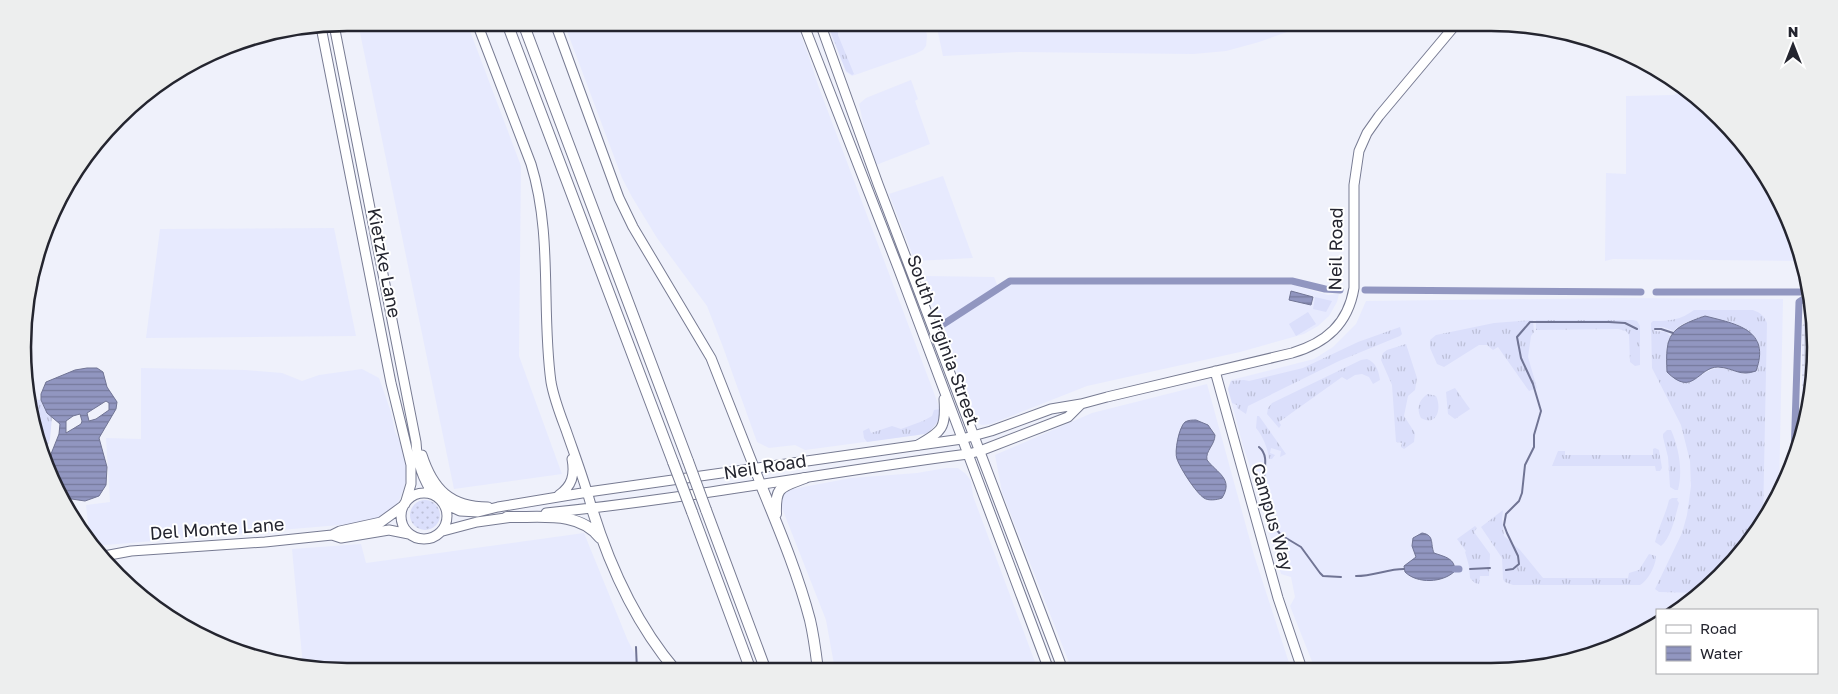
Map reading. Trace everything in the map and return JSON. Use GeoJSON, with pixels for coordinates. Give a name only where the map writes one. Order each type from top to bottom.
{"type":"FeatureCollection","features":[{"type":"Feature","properties":{"kind":"highway"},"geometry":{"type":"LineString","coordinates":[[511,31],[748,663]]}},
{"type":"Feature","properties":{"kind":"highway"},"geometry":{"type":"LineString","coordinates":[[526,31],[763,663]]}},
{"type":"Feature","properties":{"kind":"highway"},"geometry":{"type":"LineString","coordinates":[[776,520],[775,500],[778,491],[786,485],[805,478]]}},
{"type":"Feature","properties":{"kind":"highway"},"geometry":{"type":"LineString","coordinates":[[760,485],[776,520],[810,621],[817,663]]}},
{"type":"Feature","properties":{"kind":"highway"},"geometry":{"type":"LineString","coordinates":[[592,509],[628,600],[652,641],[670,663]]}},
{"type":"Feature","properties":{"kind":"highway"},"geometry":{"type":"LineString","coordinates":[[507,518],[573,519],[589,527],[604,543]]}},
{"type":"Feature","properties":{"kind":"main road"},"geometry":{"type":"LineString","coordinates":[[480,31],[531,164],[541,202],[550,373],[555,399],[588,492],[592,509]]}},
{"type":"Feature","properties":{"kind":"main road"},"geometry":{"type":"LineString","coordinates":[[558,31],[619,198],[633,227],[711,358],[760,485]]}},
{"type":"Feature","properties":{"kind":"main road","name":"South Virginia Street"},"geometry":{"type":"LineString","coordinates":[[807,31],[1046,663]]}},
{"type":"Feature","properties":{"kind":"main road","name":"South Virginia Street"},"geometry":{"type":"LineString","coordinates":[[823,31],[875,176],[1060,663]]}},
{"type":"Feature","properties":{"kind":"main road","name":"Neil Road"},"geometry":{"type":"LineString","coordinates":[[443,503],[460,511],[472,513],[588,492],[962,440],[1052,409],[1081,404],[1303,350],[1321,342],[1339,324],[1348,310],[1354,288],[1354,185],[1359,151],[1367,132],[1376,120],[1450,31]]}},
{"type":"Feature","properties":{"kind":"main road","name":"Kietzke Lane"},"geometry":{"type":"LineString","coordinates":[[322,32],[391,383],[411,466],[412,478],[404,505]]}},
{"type":"Feature","properties":{"kind":"main road","name":"Kietzke Lane"},"geometry":{"type":"LineString","coordinates":[[335,32],[416,442],[418,461],[423,478],[434,495]]}},
{"type":"Feature","properties":{"kind":"main road","name":"Campus Way"},"geometry":{"type":"LineString","coordinates":[[1215,371],[1279,602],[1300,663]]}},
{"type":"Feature","properties":{"kind":"main road"},"geometry":{"type":"LineString","coordinates":[[918,445],[937,433],[944,424],[944,389]]}},
{"type":"Feature","properties":{"kind":"main road","name":"Neil Road"},"geometry":{"type":"LineString","coordinates":[[443,531],[477,522],[686,496],[968,454],[1068,417],[1081,404]]}},
{"type":"Feature","properties":{"kind":"main road"},"geometry":{"type":"LineString","coordinates":[[556,497],[567,489],[574,472],[567,433]]}},
{"type":"Feature","properties":{"kind":"main road"},"geometry":{"type":"LineString","coordinates":[[416,442],[427,472],[443,492],[458,502],[473,506],[498,507]]}},
{"type":"Feature","properties":{"kind":"main road"},"geometry":{"type":"LineString","coordinates":[[427,493],[434,495],[443,503],[448,513],[443,531],[429,539],[422,539],[409,534],[402,522],[401,514],[404,505],[412,496],[427,493]]}},
{"type":"Feature","properties":{"kind":"main road","name":"Del Monte Lane"},"geometry":{"type":"LineString","coordinates":[[110,555],[131,551],[265,542],[332,535],[340,531],[381,522],[404,505]]}},
{"type":"Feature","properties":{"kind":"main road","name":"Del Monte Lane"},"geometry":{"type":"LineString","coordinates":[[332,535],[340,538],[390,530],[409,534]]}},
{"type":"Feature","properties":{"kind":"shaded area"},"geometry":{"type":"Polygon","coordinates":[[[360,31],[470,31],[521,166],[519,356],[562,474],[454,489],[360,31]]]}},
{"type":"Feature","properties":{"kind":"shaded area"},"geometry":{"type":"Polygon","coordinates":[[[567,31],[799,31],[940,409],[939,420],[930,431],[917,435],[805,450],[795,445],[769,448],[757,442],[707,306],[657,238],[622,178],[567,31]]]}},
{"type":"Feature","properties":{"kind":"shaded area"},"geometry":{"type":"Polygon","coordinates":[[[829,31],[926,31],[926,46],[923,50],[852,76],[846,72],[829,31]]]}},
{"type":"Feature","properties":{"kind":"shaded area"},"geometry":{"type":"Polygon","coordinates":[[[938,31],[1290,31],[1226,51],[1193,54],[1019,52],[943,56],[938,31]]]}},
{"type":"Feature","properties":{"kind":"shaded area"},"geometry":{"type":"Polygon","coordinates":[[[911,80],[918,99],[915,101],[930,144],[876,165],[859,104],[866,98],[911,80]]]}},
{"type":"Feature","properties":{"kind":"shaded area"},"geometry":{"type":"Polygon","coordinates":[[[1678,93],[1699,110],[1742,155],[1774,207],[1783,226],[1795,261],[1613,259],[1605,261],[1606,173],[1626,174],[1626,96],[1674,95],[1678,93]]]}},
{"type":"Feature","properties":{"kind":"shaded area"},"geometry":{"type":"Polygon","coordinates":[[[943,176],[973,258],[915,261],[889,194],[943,176]]]}},
{"type":"Feature","properties":{"kind":"shaded area"},"geometry":{"type":"Polygon","coordinates":[[[334,228],[356,336],[146,338],[160,229],[334,228]]]}},
{"type":"Feature","properties":{"kind":"shaded area"},"geometry":{"type":"Polygon","coordinates":[[[925,276],[994,277],[1000,292],[1011,284],[1293,285],[1328,295],[1339,294],[1329,316],[1318,326],[1304,334],[1240,352],[1087,386],[991,424],[982,425],[978,423],[964,390],[923,279],[925,276]]]}},
{"type":"Feature","properties":{"kind":"shaded area"},"geometry":{"type":"Polygon","coordinates":[[[1620,298],[1783,299],[1779,476],[1754,522],[1742,539],[1714,570],[1683,598],[1667,609],[1656,609],[1656,616],[1612,639],[1553,657],[1512,662],[1313,663],[1290,606],[1295,597],[1291,577],[1281,574],[1228,389],[1231,380],[1314,359],[1333,347],[1356,324],[1366,301],[1620,298]]]}},
{"type":"Feature","properties":{"kind":"shaded area"},"geometry":{"type":"Polygon","coordinates":[[[1805,319],[1807,347],[1802,402],[1802,327],[1805,319]]]}},
{"type":"Feature","properties":{"kind":"shaded area"},"geometry":{"type":"Polygon","coordinates":[[[141,368],[245,370],[282,373],[302,381],[319,375],[362,369],[379,378],[391,412],[395,432],[403,447],[408,470],[404,488],[396,508],[375,522],[102,545],[89,529],[86,505],[110,502],[106,438],[141,439],[141,368]]]}},
{"type":"Feature","properties":{"kind":"shaded area"},"geometry":{"type":"Polygon","coordinates":[[[1207,384],[1254,555],[1289,663],[1069,663],[1002,492],[995,455],[1092,413],[1207,384]]]}},
{"type":"Feature","properties":{"kind":"shaded area"},"geometry":{"type":"Polygon","coordinates":[[[958,468],[971,481],[973,496],[1035,663],[834,663],[826,620],[780,503],[782,497],[786,492],[793,489],[851,478],[958,468]]]}},
{"type":"Feature","properties":{"kind":"shaded area"},"geometry":{"type":"Polygon","coordinates":[[[584,533],[628,641],[640,663],[347,663],[302,659],[292,549],[361,544],[366,563],[584,533]]]}},
{"type":"Feature","properties":{"kind":"green space"},"geometry":{"type":"Polygon","coordinates":[[[830,31],[838,31],[854,74],[852,75],[846,71],[830,31]]]}},
{"type":"Feature","properties":{"kind":"green space"},"geometry":{"type":"Polygon","coordinates":[[[1315,297],[1332,301],[1326,312],[1313,309],[1315,297]]]}},
{"type":"Feature","properties":{"kind":"green space"},"geometry":{"type":"Polygon","coordinates":[[[1694,310],[1753,310],[1765,318],[1767,323],[1763,506],[1742,539],[1714,570],[1689,593],[1659,592],[1655,589],[1682,533],[1687,515],[1691,486],[1690,461],[1681,425],[1652,368],[1651,323],[1653,321],[1664,321],[1684,316],[1694,310]],[[1705,316],[1684,323],[1674,331],[1663,327],[1655,328],[1655,331],[1666,332],[1670,336],[1666,354],[1690,382],[1716,368],[1728,369],[1746,375],[1705,316]]]}},
{"type":"Feature","properties":{"kind":"green space"},"geometry":{"type":"Polygon","coordinates":[[[1308,312],[1316,324],[1296,336],[1289,324],[1308,312]]]}},
{"type":"Feature","properties":{"kind":"green space"},"geometry":{"type":"Polygon","coordinates":[[[1533,320],[1534,332],[1531,336],[1528,357],[1537,388],[1529,391],[1498,347],[1493,350],[1487,345],[1479,345],[1444,367],[1437,364],[1430,348],[1430,340],[1436,335],[1494,323],[1533,320]]]}},
{"type":"Feature","properties":{"kind":"green space"},"geometry":{"type":"Polygon","coordinates":[[[1536,320],[1637,321],[1640,326],[1640,365],[1635,366],[1630,362],[1629,335],[1626,331],[1618,329],[1536,330],[1536,320]]]}},
{"type":"Feature","properties":{"kind":"green space"},"geometry":{"type":"Polygon","coordinates":[[[1400,327],[1402,334],[1400,336],[1339,361],[1248,406],[1246,414],[1237,408],[1237,405],[1232,403],[1228,389],[1231,381],[1249,381],[1303,368],[1358,342],[1400,327]]]}},
{"type":"Feature","properties":{"kind":"green space"},"geometry":{"type":"Polygon","coordinates":[[[1406,344],[1417,378],[1415,390],[1408,396],[1404,416],[1415,433],[1414,442],[1404,449],[1401,447],[1402,443],[1396,442],[1392,385],[1381,360],[1383,353],[1387,350],[1406,344]]]}},
{"type":"Feature","properties":{"kind":"green space"},"geometry":{"type":"Polygon","coordinates":[[[1367,359],[1375,365],[1379,374],[1380,380],[1373,384],[1369,377],[1362,374],[1355,375],[1347,380],[1342,377],[1279,422],[1281,425],[1279,428],[1267,414],[1268,408],[1272,403],[1361,360],[1367,359]]]}},
{"type":"Feature","properties":{"kind":"green space"},"geometry":{"type":"Polygon","coordinates":[[[1455,388],[1470,409],[1455,419],[1448,414],[1446,392],[1455,388]]]}},
{"type":"Feature","properties":{"kind":"green space"},"geometry":{"type":"Polygon","coordinates":[[[1428,394],[1436,396],[1438,401],[1437,415],[1431,420],[1421,418],[1419,411],[1421,401],[1428,394]]]}},
{"type":"Feature","properties":{"kind":"green space"},"geometry":{"type":"Polygon","coordinates":[[[36,400],[41,400],[52,417],[47,446],[36,400]]]}},
{"type":"Feature","properties":{"kind":"green space"},"geometry":{"type":"Polygon","coordinates":[[[940,409],[936,423],[925,434],[867,442],[864,438],[863,431],[869,428],[871,433],[892,426],[901,429],[923,421],[932,416],[934,410],[940,409]]]}},
{"type":"Feature","properties":{"kind":"green space"},"geometry":{"type":"Polygon","coordinates":[[[1257,416],[1259,416],[1286,454],[1280,457],[1281,451],[1271,448],[1270,453],[1275,455],[1272,459],[1269,459],[1265,443],[1256,428],[1257,416]]]}},
{"type":"Feature","properties":{"kind":"green space"},"geometry":{"type":"Polygon","coordinates":[[[1667,430],[1671,430],[1678,452],[1680,475],[1678,490],[1670,487],[1668,457],[1663,437],[1667,430]]]}},
{"type":"Feature","properties":{"kind":"green space"},"geometry":{"type":"Polygon","coordinates":[[[1653,449],[1659,450],[1662,468],[1660,471],[1656,471],[1655,466],[1552,466],[1558,451],[1565,451],[1565,455],[1653,455],[1653,449]]]}},
{"type":"Feature","properties":{"kind":"green space"},"geometry":{"type":"Polygon","coordinates":[[[1678,498],[1679,503],[1670,533],[1661,546],[1655,542],[1669,500],[1678,498]]]}},
{"type":"Feature","properties":{"kind":"green space"},"geometry":{"type":"Polygon","coordinates":[[[425,500],[436,504],[440,515],[436,526],[425,530],[414,526],[410,515],[414,504],[425,500]]]}},
{"type":"Feature","properties":{"kind":"green space"},"geometry":{"type":"Polygon","coordinates":[[[1503,510],[1504,536],[1520,550],[1543,578],[1628,578],[1629,573],[1639,570],[1649,554],[1656,556],[1656,560],[1649,576],[1640,585],[1513,585],[1505,582],[1503,579],[1502,558],[1481,527],[1503,510]]]}},
{"type":"Feature","properties":{"kind":"green space"},"geometry":{"type":"Polygon","coordinates":[[[1475,526],[1477,528],[1474,532],[1490,554],[1489,576],[1480,576],[1479,584],[1470,578],[1466,551],[1457,539],[1475,526]]]}},
{"type":"Feature","properties":{"kind":"water"},"geometry":{"type":"Polygon","coordinates":[[[1291,291],[1313,297],[1311,305],[1289,300],[1291,291]]]}},
{"type":"Feature","properties":{"kind":"water"},"geometry":{"type":"Polygon","coordinates":[[[1705,316],[1739,326],[1755,338],[1759,346],[1756,371],[1741,373],[1718,367],[1711,368],[1689,382],[1676,379],[1667,372],[1667,349],[1672,334],[1684,324],[1705,316]]]}},
{"type":"Feature","properties":{"kind":"water"},"geometry":{"type":"Polygon","coordinates":[[[97,368],[103,372],[107,387],[117,402],[116,409],[99,438],[107,467],[106,485],[99,496],[85,501],[71,499],[55,468],[51,454],[59,434],[60,424],[47,413],[41,400],[41,394],[46,382],[75,370],[97,368]],[[106,401],[87,413],[89,421],[96,419],[109,410],[109,403],[106,401]],[[80,414],[66,421],[66,433],[81,424],[80,414]]]}},
{"type":"Feature","properties":{"kind":"water"},"geometry":{"type":"Polygon","coordinates":[[[1196,420],[1208,425],[1215,435],[1207,454],[1207,460],[1225,481],[1225,491],[1220,499],[1208,500],[1204,498],[1181,468],[1176,456],[1179,434],[1183,425],[1185,422],[1196,420]]]}},
{"type":"Feature","properties":{"kind":"water"},"geometry":{"type":"Polygon","coordinates":[[[1422,533],[1429,536],[1434,553],[1449,559],[1453,563],[1455,571],[1450,575],[1437,580],[1423,580],[1416,579],[1405,572],[1404,566],[1416,557],[1412,546],[1413,538],[1422,533]]]}},
{"type":"Feature","properties":{"kind":"waterway"},"geometry":{"type":"LineString","coordinates":[[939,327],[1010,281],[1292,281],[1325,289],[1340,290]]}},
{"type":"Feature","properties":{"kind":"waterway"},"geometry":{"type":"LineString","coordinates":[[1365,290],[1641,292]]}},
{"type":"Feature","properties":{"kind":"waterway"},"geometry":{"type":"LineString","coordinates":[[1656,292],[1802,292]]}},
{"type":"Feature","properties":{"kind":"waterway"},"geometry":{"type":"LineString","coordinates":[[1795,433],[1799,302],[1803,299]]}},
{"type":"Feature","properties":{"kind":"waterway"},"geometry":{"type":"LineString","coordinates":[[1506,570],[1513,569],[1519,564],[1518,556],[1504,525],[1506,514],[1519,501],[1522,493],[1525,465],[1534,447],[1534,435],[1541,411],[1533,384],[1521,358],[1517,337],[1530,322],[1625,323],[1637,329]]}},
{"type":"Feature","properties":{"kind":"waterway"},"geometry":{"type":"LineString","coordinates":[[1655,329],[1673,333]]}},
{"type":"Feature","properties":{"kind":"waterway"},"geometry":{"type":"LineString","coordinates":[[1259,447],[1265,459],[1264,484],[1268,495]]}},
{"type":"Feature","properties":{"kind":"waterway"},"geometry":{"type":"LineString","coordinates":[[1268,505],[1268,515],[1271,523],[1281,535],[1301,547],[1323,576],[1341,577]]}},
{"type":"Feature","properties":{"kind":"waterway"},"geometry":{"type":"LineString","coordinates":[[1470,569],[1490,568]]}},
{"type":"Feature","properties":{"kind":"waterway"},"geometry":{"type":"LineString","coordinates":[[1356,576],[1404,569]]}},
{"type":"Feature","properties":{"kind":"waterway"},"geometry":{"type":"LineString","coordinates":[[636,647],[637,663]]}}]}
